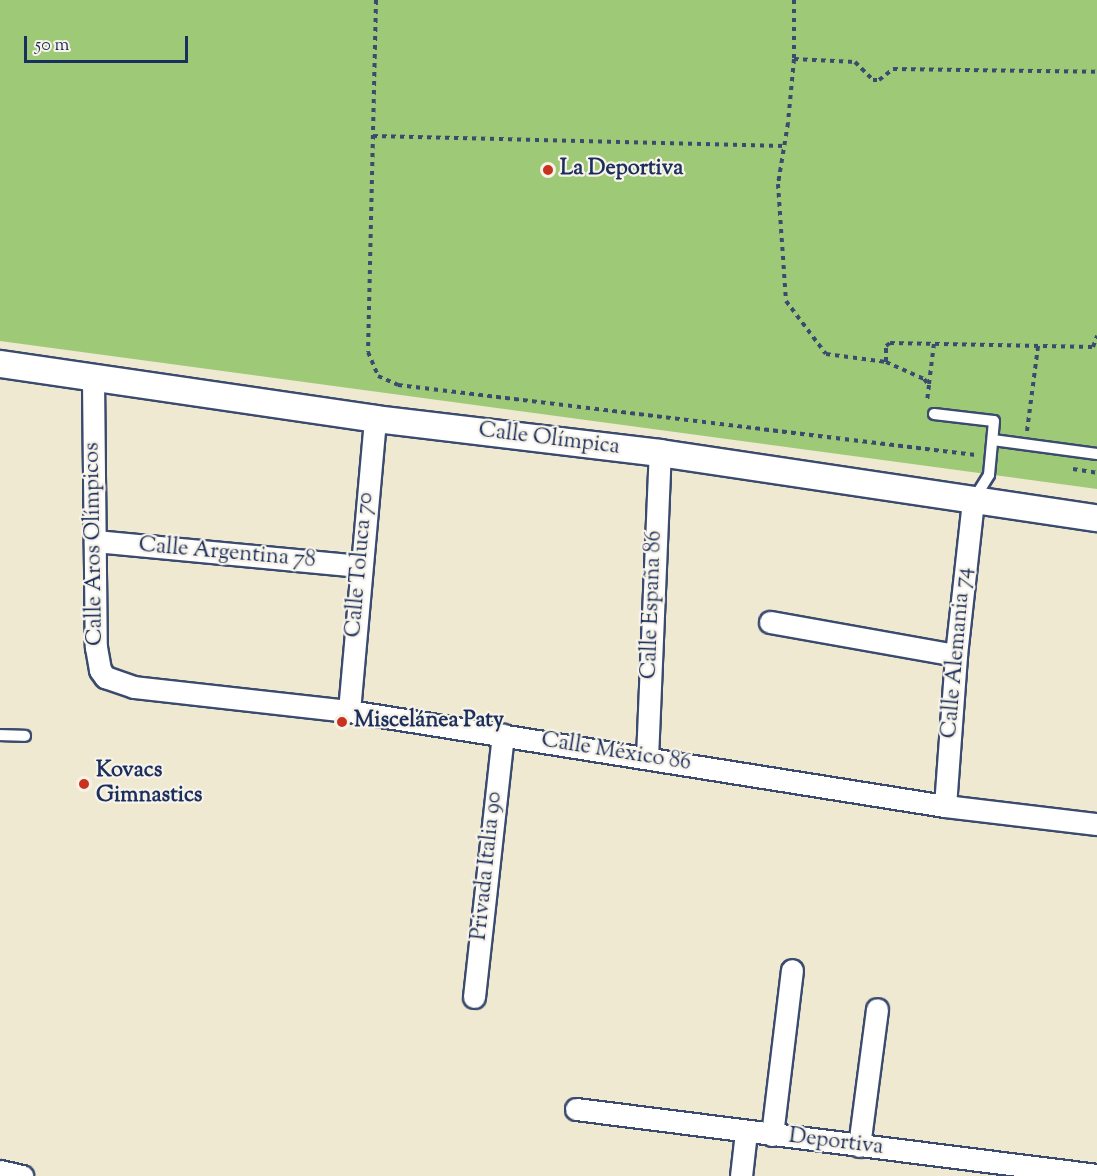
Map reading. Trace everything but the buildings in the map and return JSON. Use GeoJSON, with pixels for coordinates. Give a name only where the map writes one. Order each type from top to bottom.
{"type":"FeatureCollection","features":[{"type":"Feature","properties":{"kind":"street","name":"Calle Olímpica"},"geometry":{"type":"LineString","coordinates":[[0,364],[375,419],[660,453],[1097,518]]}},
{"type":"Feature","properties":{"kind":"street","name":"Calle Aros Olímpicos"},"geometry":{"type":"LineString","coordinates":[[93,379],[98,661],[105,677],[134,687]]}},
{"type":"Feature","properties":{"kind":"street","name":"Calle Toluca 70"},"geometry":{"type":"LineString","coordinates":[[349,711],[360,566],[375,419]]}},
{"type":"Feature","properties":{"kind":"street","name":"Calle España 86"},"geometry":{"type":"LineString","coordinates":[[647,758],[660,453]]}},
{"type":"Feature","properties":{"kind":"street","name":"Calle Alemania 74"},"geometry":{"type":"LineString","coordinates":[[945,806],[956,655],[973,500]]}},
{"type":"Feature","properties":{"kind":"street","name":"Calle Argentina 78"},"geometry":{"type":"LineString","coordinates":[[95,541],[360,566]]}},
{"type":"Feature","properties":{"kind":"street"},"geometry":{"type":"LineString","coordinates":[[770,622],[956,655]]}},
{"type":"Feature","properties":{"kind":"street","name":"Calle México 86"},"geometry":{"type":"LineString","coordinates":[[134,687],[349,711],[945,806],[1097,824]]}},
{"type":"Feature","properties":{"kind":"street","name":"Privada Italia 90"},"geometry":{"type":"LineString","coordinates":[[474,997],[503,735]]}},
{"type":"Feature","properties":{"kind":"street"},"geometry":{"type":"LineString","coordinates":[[772,1136],[792,970]]}},
{"type":"Feature","properties":{"kind":"street"},"geometry":{"type":"LineString","coordinates":[[859,1146],[877,1009]]}},
{"type":"Feature","properties":{"kind":"street","name":"Deportiva"},"geometry":{"type":"LineString","coordinates":[[576,1109],[772,1136],[1097,1175]]}},
{"type":"Feature","properties":{"kind":"street"},"geometry":{"type":"LineString","coordinates":[[741,1176],[746,1132]]}},
{"type":"Feature","properties":{"kind":"street"},"geometry":{"type":"LineString","coordinates":[[0,1171],[22,1176]]}},
{"type":"Feature","properties":{"kind":"lane"},"geometry":{"type":"LineString","coordinates":[[934,414],[994,421],[989,475],[973,500]]}},
{"type":"Feature","properties":{"kind":"lane"},"geometry":{"type":"LineString","coordinates":[[993,440],[1097,454]]}},
{"type":"Feature","properties":{"kind":"lane"},"geometry":{"type":"LineString","coordinates":[[0,735],[25,736]]}},
{"type":"Feature","properties":{"kind":"path"},"geometry":{"type":"LineString","coordinates":[[376,0],[368,352],[378,376],[398,385],[992,457]]}},
{"type":"Feature","properties":{"kind":"path"},"geometry":{"type":"LineString","coordinates":[[794,0],[794,59],[778,184],[786,302],[826,354],[886,362],[924,379],[929,385]]}},
{"type":"Feature","properties":{"kind":"path"},"geometry":{"type":"LineString","coordinates":[[794,59],[855,62],[873,80],[879,80],[893,69],[1097,72]]}},
{"type":"Feature","properties":{"kind":"path"},"geometry":{"type":"LineString","coordinates":[[373,136],[784,146]]}},
{"type":"Feature","properties":{"kind":"path"},"geometry":{"type":"LineString","coordinates":[[886,362],[886,346],[890,343],[1093,347],[1097,336]]}},
{"type":"Feature","properties":{"kind":"path"},"geometry":{"type":"LineString","coordinates":[[934,343],[926,412],[934,414]]}},
{"type":"Feature","properties":{"kind":"path"},"geometry":{"type":"LineString","coordinates":[[1025,444],[1038,346]]}},
{"type":"Feature","properties":{"kind":"path"},"geometry":{"type":"LineString","coordinates":[[1062,468],[1097,473]]}},
{"type":"Feature","properties":{"kind":"green space","name":"La Deportiva"},"geometry":{"type":"Polygon","coordinates":[[[0,0],[1097,0],[1097,489],[0,341],[0,0]]]}},
{"type":"Feature","properties":{"kind":"place","name":"La Deportiva"},"geometry":{"type":"Point","coordinates":[548,170]}},
{"type":"Feature","properties":{"kind":"place","name":"Miscelánea Paty"},"geometry":{"type":"Point","coordinates":[342,722]}},
{"type":"Feature","properties":{"kind":"place","name":"Kovacs Gimnastics"},"geometry":{"type":"Point","coordinates":[84,784]}}]}
